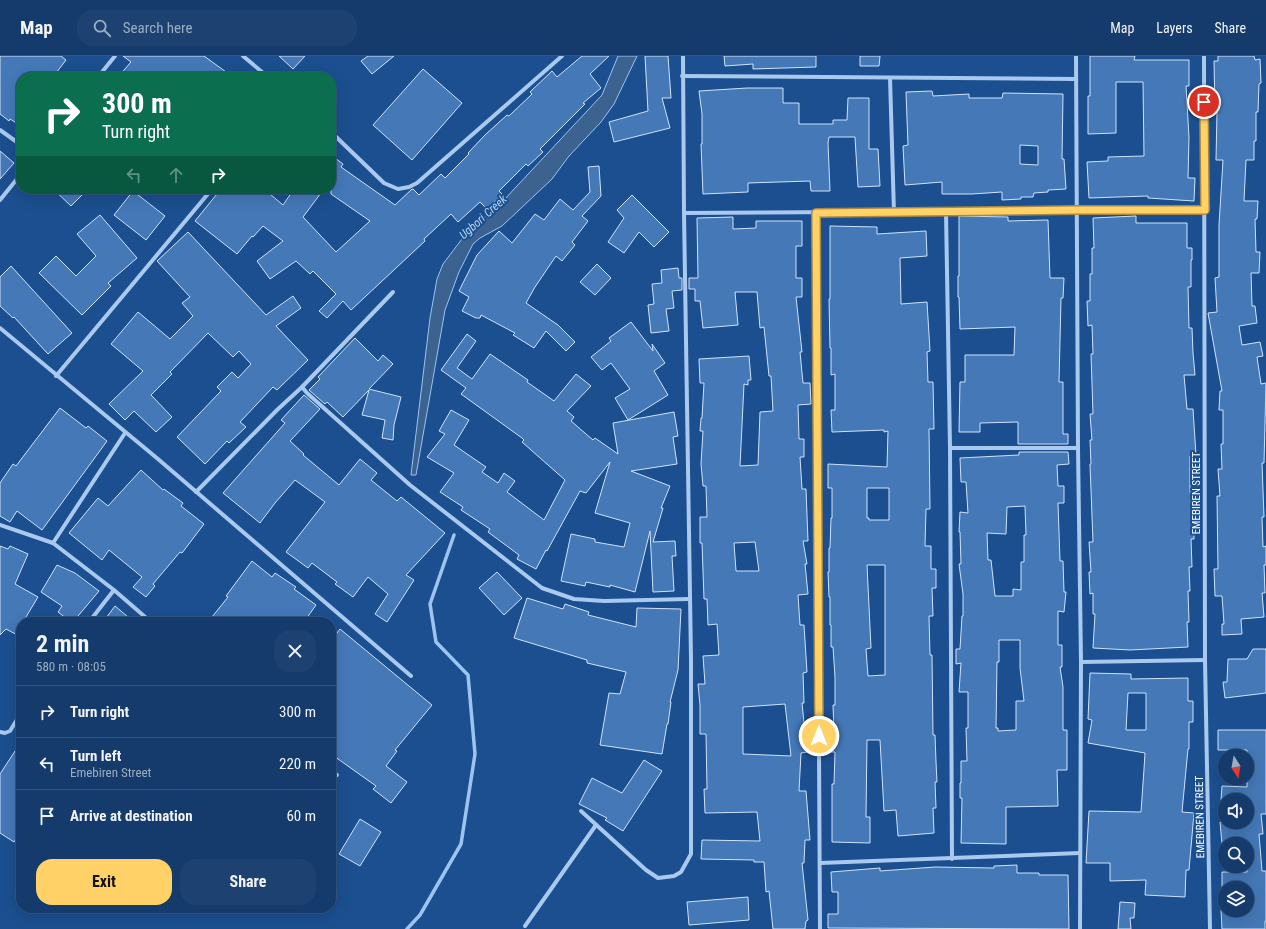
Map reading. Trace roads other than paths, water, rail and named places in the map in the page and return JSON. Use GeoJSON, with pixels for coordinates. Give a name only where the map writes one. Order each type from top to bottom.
{"type":"FeatureCollection","features":[{"type":"Feature","properties":{"kind":"street"},"geometry":{"type":"LineString","coordinates":[[102,72],[115,56]]}},
{"type":"Feature","properties":{"kind":"street"},"geometry":{"type":"LineString","coordinates":[[244,56],[262,72]]}},
{"type":"Feature","properties":{"kind":"street"},"geometry":{"type":"LineString","coordinates":[[336,137],[384,183],[398,189],[409,187],[417,183],[562,56]]}},
{"type":"Feature","properties":{"kind":"street"},"geometry":{"type":"LineString","coordinates":[[581,811],[646,870],[658,878],[674,876],[681,872],[691,854],[691,659],[682,76],[683,56]]}},
{"type":"Feature","properties":{"kind":"street"},"geometry":{"type":"LineString","coordinates":[[1076,56],[1078,448],[1081,662],[1080,929]]}},
{"type":"Feature","properties":{"kind":"street","name":"EMEBIREN STREET"},"geometry":{"type":"LineString","coordinates":[[1204,56],[1206,660],[1210,929]]}},
{"type":"Feature","properties":{"kind":"street"},"geometry":{"type":"LineString","coordinates":[[682,76],[1076,79]]}},
{"type":"Feature","properties":{"kind":"street"},"geometry":{"type":"LineString","coordinates":[[890,78],[894,212]]}},
{"type":"Feature","properties":{"kind":"street"},"geometry":{"type":"LineString","coordinates":[[0,130],[16,141]]}},
{"type":"Feature","properties":{"kind":"street"},"geometry":{"type":"LineString","coordinates":[[0,200],[16,180]]}},
{"type":"Feature","properties":{"kind":"street"},"geometry":{"type":"LineString","coordinates":[[56,376],[208,194]]}},
{"type":"Feature","properties":{"kind":"street"},"geometry":{"type":"LineString","coordinates":[[684,213],[1205,210]]}},
{"type":"Feature","properties":{"kind":"street"},"geometry":{"type":"LineString","coordinates":[[946,212],[950,448],[952,858]]}},
{"type":"Feature","properties":{"kind":"street"},"geometry":{"type":"LineString","coordinates":[[816,213],[820,929]]}},
{"type":"Feature","properties":{"kind":"street"},"geometry":{"type":"LineString","coordinates":[[196,492],[277,410],[302,387],[393,292]]}},
{"type":"Feature","properties":{"kind":"street"},"geometry":{"type":"LineString","coordinates":[[0,328],[196,492],[411,676]]}},
{"type":"Feature","properties":{"kind":"street"},"geometry":{"type":"LineString","coordinates":[[302,387],[410,485],[542,588],[574,599],[689,599]]}},
{"type":"Feature","properties":{"kind":"street"},"geometry":{"type":"LineString","coordinates":[[53,543],[125,432]]}},
{"type":"Feature","properties":{"kind":"street"},"geometry":{"type":"LineString","coordinates":[[950,448],[1078,448]]}},
{"type":"Feature","properties":{"kind":"street"},"geometry":{"type":"LineString","coordinates":[[0,525],[53,543],[114,590],[145,617]]}},
{"type":"Feature","properties":{"kind":"street"},"geometry":{"type":"LineString","coordinates":[[93,617],[114,590]]}},
{"type":"Feature","properties":{"kind":"street"},"geometry":{"type":"LineString","coordinates":[[1081,662],[1206,660]]}},
{"type":"Feature","properties":{"kind":"street"},"geometry":{"type":"LineString","coordinates":[[0,732],[5,733],[10,731],[16,721]]}},
{"type":"Feature","properties":{"kind":"street"},"geometry":{"type":"LineString","coordinates":[[525,926],[596,825]]}},
{"type":"Feature","properties":{"kind":"street"},"geometry":{"type":"LineString","coordinates":[[820,863],[1080,853]]}},
{"type":"Feature","properties":{"kind":"water"},"geometry":{"type":"Polygon","coordinates":[[[618,56],[637,56],[614,104],[601,122],[569,156],[552,179],[502,226],[480,238],[473,244],[459,272],[445,310],[416,475],[411,475],[430,318],[437,279],[443,264],[468,231],[503,201],[602,95],[618,56]]]}},
{"type":"Feature","properties":{"kind":"waterway"},"geometry":{"type":"LineString","coordinates":[[407,929],[420,915],[461,844],[475,754],[468,675],[436,642],[430,604],[454,535]]}},
{"type":"Feature","properties":{"kind":"water label","name":"Ugbori Creek"},"geometry":{"type":"Point","coordinates":[483,217]}}]}
